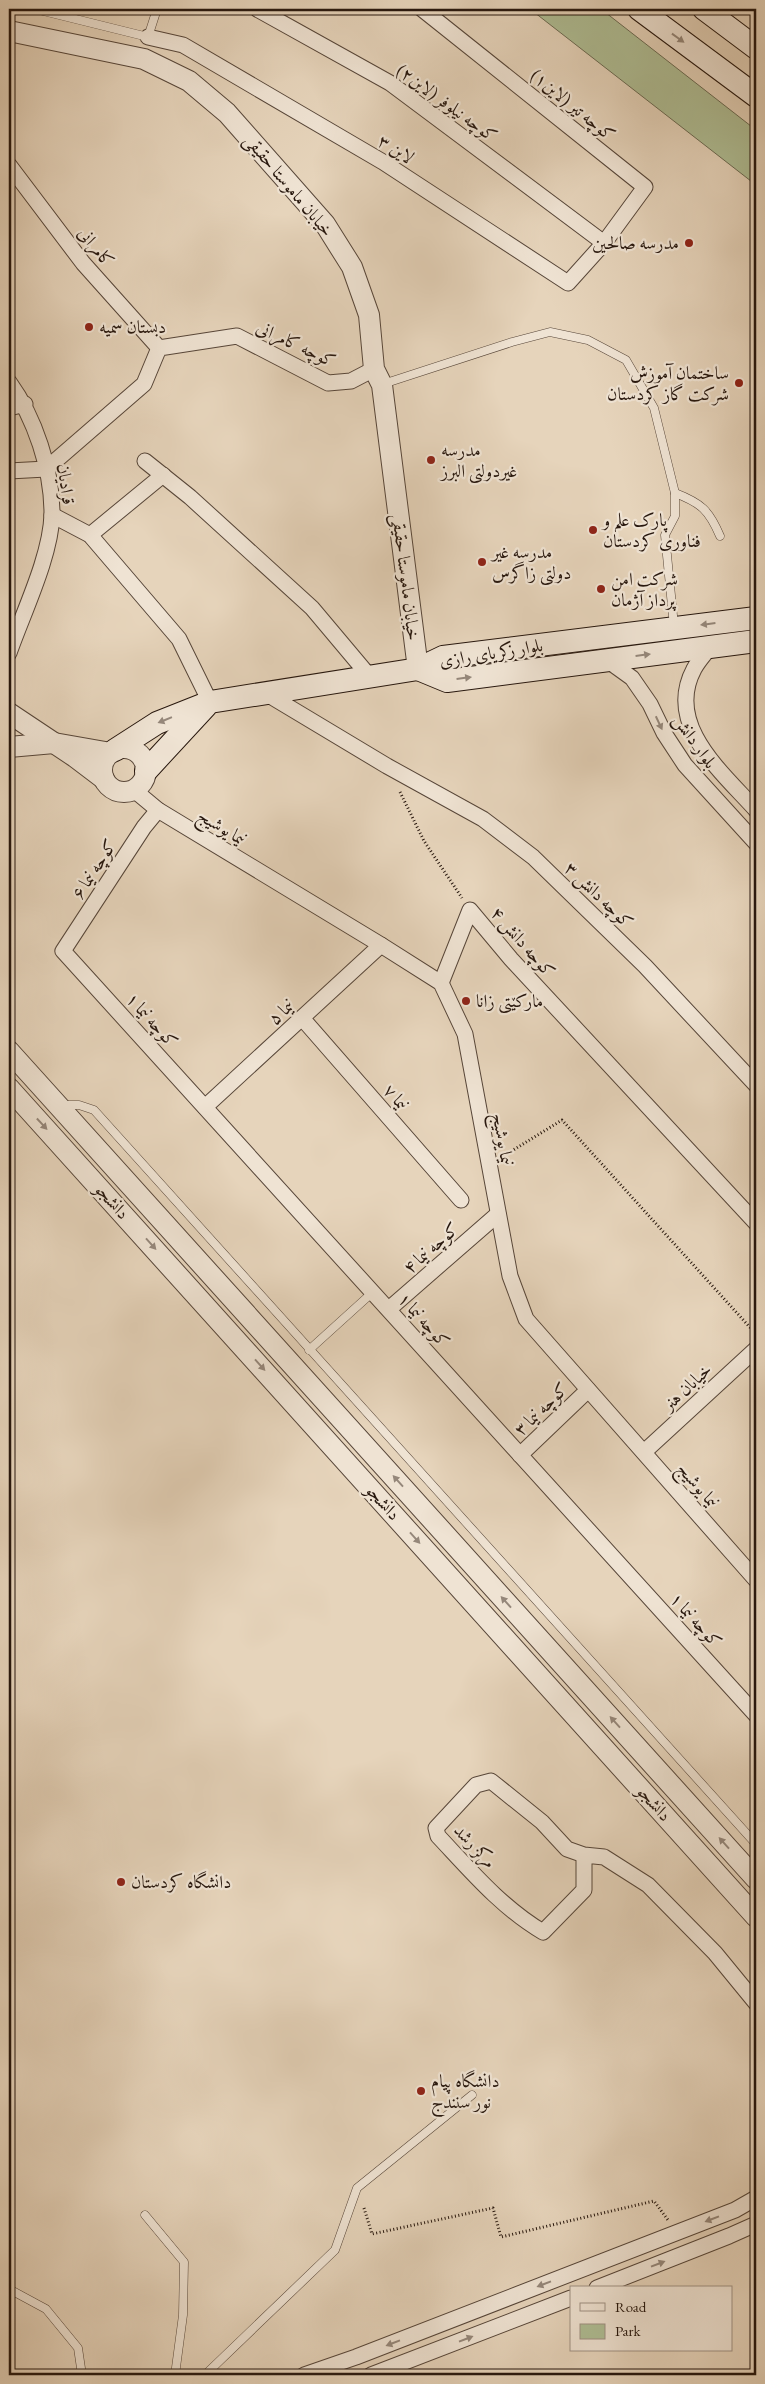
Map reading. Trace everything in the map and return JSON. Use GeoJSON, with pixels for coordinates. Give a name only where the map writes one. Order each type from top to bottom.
{"type":"FeatureCollection","features":[{"type":"Feature","properties":{"kind":"main road"},"geometry":{"type":"LineString","coordinates":[[639,9],[756,96]]}},
{"type":"Feature","properties":{"kind":"main road"},"geometry":{"type":"LineString","coordinates":[[704,9],[756,48]]}},
{"type":"Feature","properties":{"kind":"main road","name":"بلوار زکریای رازی"},"geometry":{"type":"LineString","coordinates":[[418,669],[443,657],[756,618]]}},
{"type":"Feature","properties":{"kind":"main road","name":"بلوار زکریای رازی"},"geometry":{"type":"LineString","coordinates":[[418,669],[447,680],[756,641]]}},
{"type":"Feature","properties":{"kind":"main road"},"geometry":{"type":"LineString","coordinates":[[113,751],[157,723],[210,702],[418,669]]}},
{"type":"Feature","properties":{"kind":"main road"},"geometry":{"type":"LineString","coordinates":[[140,781],[210,702]]}},
{"type":"Feature","properties":{"kind":"street","name":"کوچه نیلوفر (لاین۲)"},"geometry":{"type":"LineString","coordinates":[[257,9],[390,83],[604,244]]}},
{"type":"Feature","properties":{"kind":"street","name":"کوچه تیر (لاین۱)"},"geometry":{"type":"LineString","coordinates":[[422,9],[646,187],[604,244]]}},
{"type":"Feature","properties":{"kind":"street","name":"خیابان ماموستا حقیقی"},"geometry":{"type":"LineString","coordinates":[[9,31],[144,60],[189,81],[227,113],[326,224],[352,267],[368,315],[418,669]]}},
{"type":"Feature","properties":{"kind":"street","name":"لاین ۳"},"geometry":{"type":"LineString","coordinates":[[148,37],[183,45],[383,162],[568,283],[604,244]]}},
{"type":"Feature","properties":{"kind":"street","name":"کامرانی"},"geometry":{"type":"LineString","coordinates":[[9,165],[83,263],[159,348]]}},
{"type":"Feature","properties":{"kind":"street","name":"کوچه کامرانی"},"geometry":{"type":"LineString","coordinates":[[159,348],[237,336],[328,383],[378,377]]}},
{"type":"Feature","properties":{"kind":"street"},"geometry":{"type":"LineString","coordinates":[[9,471],[46,469],[144,384],[159,348]]}},
{"type":"Feature","properties":{"kind":"street","name":"قرادیان"},"geometry":{"type":"LineString","coordinates":[[9,382],[24,404],[33,422],[46,469],[52,515],[42,562],[9,653]]}},
{"type":"Feature","properties":{"kind":"street"},"geometry":{"type":"LineString","coordinates":[[9,408],[24,404]]}},
{"type":"Feature","properties":{"kind":"street"},"geometry":{"type":"LineString","coordinates":[[145,461],[190,496],[312,608],[370,676]]}},
{"type":"Feature","properties":{"kind":"street"},"geometry":{"type":"LineString","coordinates":[[90,535],[163,475]]}},
{"type":"Feature","properties":{"kind":"street"},"geometry":{"type":"LineString","coordinates":[[52,515],[90,535],[179,639],[210,702]]}},
{"type":"Feature","properties":{"kind":"street","name":"بلوار دانش"},"geometry":{"type":"LineString","coordinates":[[710,647],[694,670],[686,697],[689,725],[702,750],[756,810]]}},
{"type":"Feature","properties":{"kind":"street","name":"بلوار دانش"},"geometry":{"type":"LineString","coordinates":[[607,660],[632,678],[650,704],[664,733],[685,765],[756,843]]}},
{"type":"Feature","properties":{"kind":"street"},"geometry":{"type":"LineString","coordinates":[[267,694],[387,766]]}},
{"type":"Feature","properties":{"kind":"street"},"geometry":{"type":"LineString","coordinates":[[9,713],[54,743],[104,779],[112,788],[123,792],[140,781],[144,760],[137,752],[126,748],[113,751],[54,743],[9,747]]}},
{"type":"Feature","properties":{"kind":"street"},"geometry":{"type":"LineString","coordinates":[[685,765],[702,750]]}},
{"type":"Feature","properties":{"kind":"street"},"geometry":{"type":"LineString","coordinates":[[104,779],[102,768],[106,757],[113,751]]}},
{"type":"Feature","properties":{"kind":"street","name":"کوچه دانش ۳"},"geometry":{"type":"LineString","coordinates":[[387,766],[483,819],[533,857],[645,966],[756,1085]]}},
{"type":"Feature","properties":{"kind":"street","name":"نیما یوشیج"},"geometry":{"type":"LineString","coordinates":[[140,781],[158,810],[381,945],[441,984],[465,1034],[510,1276],[526,1319],[756,1580]]}},
{"type":"Feature","properties":{"kind":"street","name":"کوچه نیما ۶"},"geometry":{"type":"LineString","coordinates":[[64,951],[144,827],[158,810]]}},
{"type":"Feature","properties":{"kind":"street"},"geometry":{"type":"LineString","coordinates":[[441,984],[470,910]]}},
{"type":"Feature","properties":{"kind":"street","name":"کوچه دانش ۴"},"geometry":{"type":"LineString","coordinates":[[470,910],[511,959],[756,1223]]}},
{"type":"Feature","properties":{"kind":"street","name":"نیما ۵"},"geometry":{"type":"LineString","coordinates":[[205,1107],[381,945]]}},
{"type":"Feature","properties":{"kind":"street","name":"کوچه نیما ۱"},"geometry":{"type":"LineString","coordinates":[[64,951],[756,1715]]}},
{"type":"Feature","properties":{"kind":"street","name":"نیما ۷"},"geometry":{"type":"LineString","coordinates":[[302,1018],[461,1200]]}},
{"type":"Feature","properties":{"kind":"street","name":"دانشجو"},"geometry":{"type":"LineString","coordinates":[[9,1050],[756,1880]]}},
{"type":"Feature","properties":{"kind":"street","name":"دانشجو"},"geometry":{"type":"LineString","coordinates":[[9,1088],[756,1917]]}},
{"type":"Feature","properties":{"kind":"street","name":"کوچه نیما ۴"},"geometry":{"type":"LineString","coordinates":[[389,1309],[498,1214]]}},
{"type":"Feature","properties":{"kind":"street","name":"خیابان هنر"},"geometry":{"type":"LineString","coordinates":[[644,1452],[753,1357]]}},
{"type":"Feature","properties":{"kind":"street","name":"کوچه نیما ۳"},"geometry":{"type":"LineString","coordinates":[[520,1455],[588,1390]]}},
{"type":"Feature","properties":{"kind":"street","name":"مرکز رشد"},"geometry":{"type":"LineString","coordinates":[[584,1855],[584,1890],[543,1932],[524,1921],[481,1881],[438,1836],[436,1828],[476,1785],[491,1780],[542,1822],[568,1849],[584,1855],[604,1857],[648,1885],[714,1952],[756,2003]]}},
{"type":"Feature","properties":{"kind":"street"},"geometry":{"type":"LineString","coordinates":[[304,2375],[356,2357],[735,2210],[756,2198]]}},
{"type":"Feature","properties":{"kind":"street"},"geometry":{"type":"LineString","coordinates":[[602,2286],[756,2224]]}},
{"type":"Feature","properties":{"kind":"street"},"geometry":{"type":"LineString","coordinates":[[371,2375],[570,2298]]}},
{"type":"Feature","properties":{"kind":"lane"},"geometry":{"type":"LineString","coordinates":[[35,9],[148,37],[157,9]]}},
{"type":"Feature","properties":{"kind":"lane"},"geometry":{"type":"LineString","coordinates":[[378,377],[550,332],[588,340],[626,360],[654,408],[675,493],[676,516],[665,535],[674,628]]}},
{"type":"Feature","properties":{"kind":"lane"},"geometry":{"type":"LineString","coordinates":[[675,493],[696,501],[712,517],[720,536]]}},
{"type":"Feature","properties":{"kind":"lane"},"geometry":{"type":"LineString","coordinates":[[58,1105],[79,1105],[94,1110],[756,1844]]}},
{"type":"Feature","properties":{"kind":"lane"},"geometry":{"type":"LineString","coordinates":[[309,1350],[373,1292]]}},
{"type":"Feature","properties":{"kind":"lane"},"geometry":{"type":"LineString","coordinates":[[208,2375],[208,2372],[335,2250],[357,2188],[472,2094]]}},
{"type":"Feature","properties":{"kind":"lane"},"geometry":{"type":"LineString","coordinates":[[144,2215],[184,2262],[183,2315],[175,2375]]}},
{"type":"Feature","properties":{"kind":"lane"},"geometry":{"type":"LineString","coordinates":[[9,2289],[46,2309],[78,2348],[82,2375]]}},
{"type":"Feature","properties":{"kind":"path","name":"کوچه دانش ۴"},"geometry":{"type":"LineString","coordinates":[[387,766],[424,841],[470,910]]}},
{"type":"Feature","properties":{"kind":"path"},"geometry":{"type":"LineString","coordinates":[[489,1165],[562,1120],[756,1334]]}},
{"type":"Feature","properties":{"kind":"path"},"geometry":{"type":"LineString","coordinates":[[357,2188],[372,2234],[493,2208],[501,2237],[654,2201],[678,2232]]}},
{"type":"Feature","properties":{"kind":"green space"},"geometry":{"type":"Polygon","coordinates":[[[530,9],[601,9],[756,130],[756,185],[530,9]]]}},
{"type":"Feature","properties":{"kind":"place","name":"مدرسه صالحین"},"geometry":{"type":"Point","coordinates":[689,243]}},
{"type":"Feature","properties":{"kind":"place","name":"دبستان سمیه"},"geometry":{"type":"Point","coordinates":[89,327]}},
{"type":"Feature","properties":{"kind":"place","name":"ساختمان آموزش شرکت گاز کردستان"},"geometry":{"type":"Point","coordinates":[739,383]}},
{"type":"Feature","properties":{"kind":"place","name":"مدرسه غیردولتی البرز"},"geometry":{"type":"Point","coordinates":[431,460]}},
{"type":"Feature","properties":{"kind":"place","name":"پارک علم و فناوری کردستان"},"geometry":{"type":"Point","coordinates":[593,530]}},
{"type":"Feature","properties":{"kind":"place","name":"مدرسه غیر دولتی زاگرس"},"geometry":{"type":"Point","coordinates":[482,562]}},
{"type":"Feature","properties":{"kind":"place","name":"شرکت امن پرداز آژمان"},"geometry":{"type":"Point","coordinates":[601,589]}},
{"type":"Feature","properties":{"kind":"place","name":"مارکێتی زانا"},"geometry":{"type":"Point","coordinates":[466,1001]}},
{"type":"Feature","properties":{"kind":"place","name":"دانشگاه کردستان"},"geometry":{"type":"Point","coordinates":[121,1882]}},
{"type":"Feature","properties":{"kind":"place","name":"دانشگاه پیام نور سنندج"},"geometry":{"type":"Point","coordinates":[421,2091]}}]}
